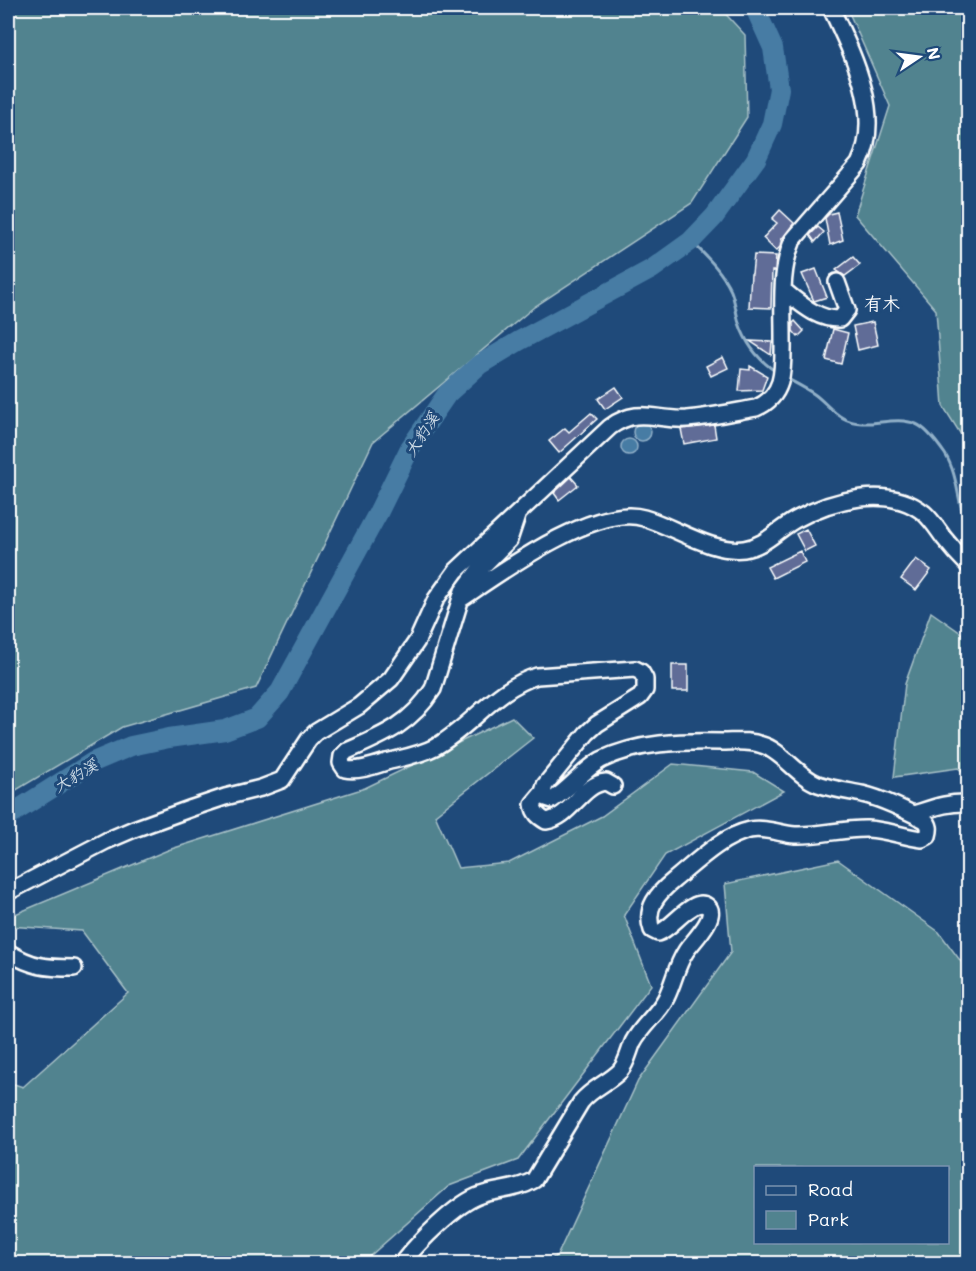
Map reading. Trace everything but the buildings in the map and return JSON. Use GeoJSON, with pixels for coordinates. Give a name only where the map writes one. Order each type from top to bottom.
{"type":"FeatureCollection","features":[{"type":"Feature","properties":{"kind":"street"},"geometry":{"type":"LineString","coordinates":[[8,892],[134,829],[203,804],[282,780],[309,738],[359,706],[391,679],[417,641],[446,583],[456,570],[622,418],[636,415],[676,419],[699,418],[756,408],[772,398],[781,381],[784,355],[783,290],[787,259],[794,240],[859,164],[866,150],[868,117],[856,65],[831,8]]}},
{"type":"Feature","properties":{"kind":"street"},"geometry":{"type":"LineString","coordinates":[[783,290],[812,311],[824,317],[840,319],[847,310],[837,282]]}},
{"type":"Feature","properties":{"kind":"street"},"geometry":{"type":"LineString","coordinates":[[459,600],[515,562],[564,536],[614,516],[630,515],[645,518],[693,539],[725,548],[742,549],[757,546],[806,514],[849,500],[874,497],[909,502],[926,514],[969,565]]}},
{"type":"Feature","properties":{"kind":"street"},"geometry":{"type":"LineString","coordinates":[[517,516],[509,540],[466,584],[459,600],[433,689],[427,698],[413,715],[391,732],[347,751],[342,756],[341,763],[345,769],[351,770],[433,748],[508,689],[537,675],[635,669],[641,672],[645,679],[645,690],[640,697],[597,724],[587,733],[545,785],[543,792],[533,804],[534,810],[546,821],[553,820],[561,816],[591,787],[606,782],[613,786]]}},
{"type":"Feature","properties":{"kind":"street"},"geometry":{"type":"LineString","coordinates":[[400,1263],[471,1198],[524,1186],[534,1180],[580,1102],[620,1071],[625,1064],[640,1030],[666,997],[678,964],[686,950],[710,919],[709,907],[704,904],[696,905],[686,910],[665,931],[658,933],[652,930],[649,912],[654,900],[665,887],[723,842],[751,830],[794,835],[868,829],[922,839],[928,836],[929,824],[914,814],[863,794],[816,783],[791,767],[770,748],[749,742],[659,744],[624,751],[601,760],[585,770],[552,800],[546,798],[543,792]]}},
{"type":"Feature","properties":{"kind":"street"},"geometry":{"type":"LineString","coordinates":[[914,814],[938,805],[955,802],[969,803]]}},
{"type":"Feature","properties":{"kind":"street"},"geometry":{"type":"LineString","coordinates":[[8,952],[33,966],[74,968]]}},
{"type":"Feature","properties":{"kind":"green space"},"geometry":{"type":"Polygon","coordinates":[[[8,8],[720,8],[745,35],[747,117],[692,203],[534,307],[373,442],[256,688],[122,727],[8,795],[8,8]]]}},
{"type":"Feature","properties":{"kind":"green space"},"geometry":{"type":"Polygon","coordinates":[[[847,8],[968,8],[968,446],[943,406],[936,310],[855,215],[890,106],[847,8]]]}},
{"type":"Feature","properties":{"kind":"green space"},"geometry":{"type":"Polygon","coordinates":[[[931,612],[968,638],[968,776],[958,768],[894,777],[905,684],[931,612]]]}},
{"type":"Feature","properties":{"kind":"green space"},"geometry":{"type":"Polygon","coordinates":[[[512,717],[533,738],[435,815],[458,868],[509,863],[602,816],[673,764],[753,772],[784,791],[665,855],[624,915],[651,985],[518,1160],[449,1186],[362,1263],[8,1263],[8,1082],[23,1087],[128,993],[82,931],[8,926],[8,917],[168,850],[365,788],[512,717]]]}},
{"type":"Feature","properties":{"kind":"green space"},"geometry":{"type":"Polygon","coordinates":[[[838,860],[939,932],[968,971],[968,1255],[941,1264],[547,1263],[558,1254],[638,1081],[731,952],[725,884],[838,860]]]}},
{"type":"Feature","properties":{"kind":"water"},"geometry":{"type":"Polygon","coordinates":[[[642,423],[648,426],[651,432],[648,438],[642,441],[636,438],[633,432],[636,426],[642,423]]]}},
{"type":"Feature","properties":{"kind":"water"},"geometry":{"type":"Polygon","coordinates":[[[629,439],[637,447],[629,455],[621,447],[629,439]]]}},
{"type":"Feature","properties":{"kind":"waterway","name":"大豹溪"},"geometry":{"type":"LineString","coordinates":[[8,816],[93,762],[131,746],[225,730],[257,718],[280,692],[378,513],[410,448],[447,394],[479,365],[652,269],[691,241],[714,217],[756,159],[772,124],[779,89],[773,48],[755,8]]}},
{"type":"Feature","properties":{"kind":"waterway"},"geometry":{"type":"LineString","coordinates":[[691,241],[714,264],[727,284],[739,323],[749,345],[765,363],[778,373]]}},
{"type":"Feature","properties":{"kind":"waterway"},"geometry":{"type":"LineString","coordinates":[[786,378],[814,394],[839,416],[852,422],[907,421],[924,429],[950,463],[968,529]]}},
{"type":"Feature","properties":{"kind":"district","name":"有木"},"geometry":{"type":"Point","coordinates":[882,303]}}]}
